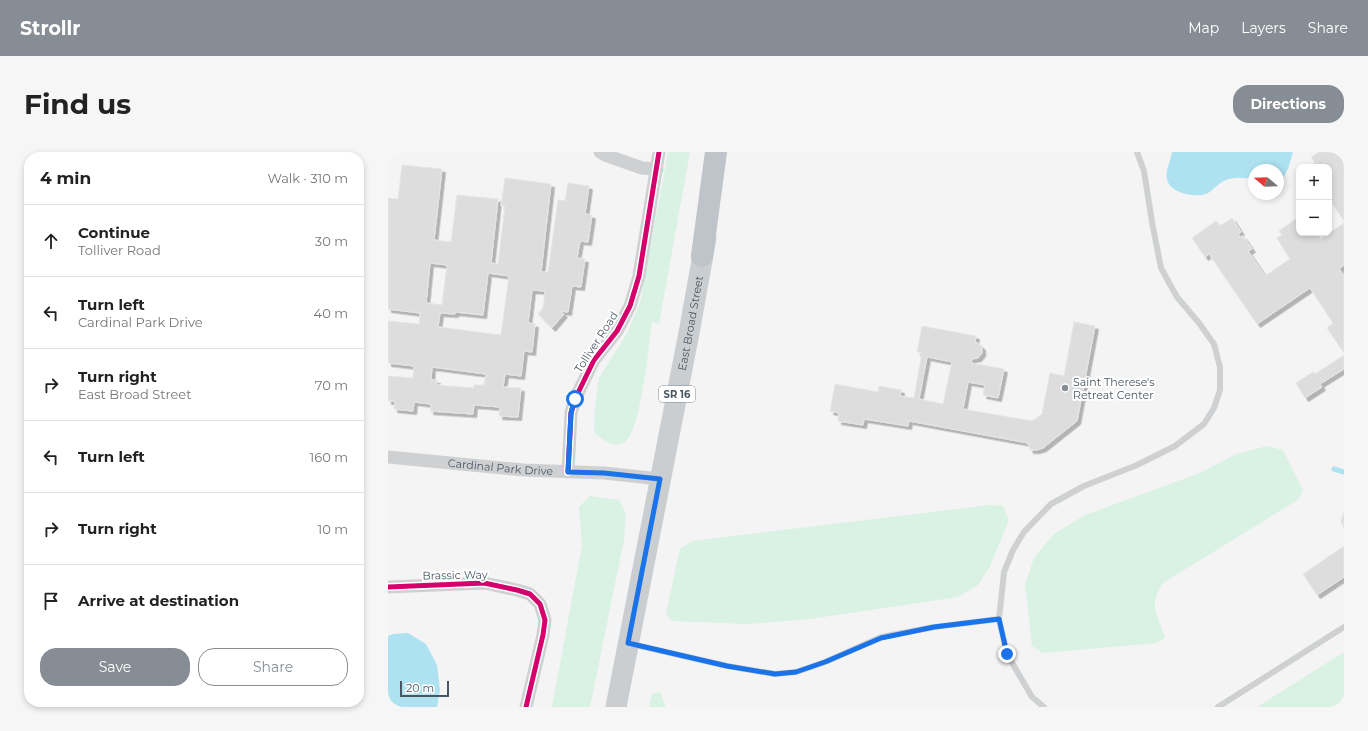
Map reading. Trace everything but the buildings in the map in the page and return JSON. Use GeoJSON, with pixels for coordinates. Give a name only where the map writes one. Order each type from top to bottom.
{"type":"FeatureCollection","features":[{"type":"Feature","properties":{"kind":"highway"},"geometry":{"type":"LineString","coordinates":[[702,256],[716,152]]}},
{"type":"Feature","properties":{"kind":"main road","name":"East Broad Street"},"geometry":{"type":"LineString","coordinates":[[616,707],[723,152]]}},
{"type":"Feature","properties":{"kind":"street"},"geometry":{"type":"LineString","coordinates":[[600,152],[642,168],[657,169]]}},
{"type":"Feature","properties":{"kind":"street","name":"Tolliver Road"},"geometry":{"type":"LineString","coordinates":[[568,472],[571,413],[575,399],[594,360],[616,331],[630,306],[639,276],[660,152]]}},
{"type":"Feature","properties":{"kind":"street","name":"Cardinal Park Drive"},"geometry":{"type":"LineString","coordinates":[[388,457],[524,470],[604,473],[660,479]]}},
{"type":"Feature","properties":{"kind":"street","name":"Brassic Way"},"geometry":{"type":"LineString","coordinates":[[388,587],[484,583],[530,594],[540,604],[545,620],[526,707]]}},
{"type":"Feature","properties":{"kind":"lane"},"geometry":{"type":"LineString","coordinates":[[1044,707],[1032,696],[1007,654],[999,619],[1004,572],[1013,550],[1024,532],[1051,504],[1084,486],[1137,466],[1175,446],[1204,424],[1214,408],[1220,390],[1220,367],[1214,344],[1199,323],[1177,298],[1161,268],[1144,171],[1137,152]]}},
{"type":"Feature","properties":{"kind":"lane"},"geometry":{"type":"LineString","coordinates":[[628,643],[727,666],[775,674],[796,672],[825,662],[881,638],[934,627],[999,619]]}},
{"type":"Feature","properties":{"kind":"lane"},"geometry":{"type":"LineString","coordinates":[[1218,707],[1344,627]]}},
{"type":"Feature","properties":{"kind":"green space"},"geometry":{"type":"Polygon","coordinates":[[[668,152],[690,152],[659,324],[652,322],[644,385],[636,420],[626,441],[613,444],[600,438],[594,432],[595,406],[599,378],[627,333],[640,303],[668,152]]]}},
{"type":"Feature","properties":{"kind":"green space"},"geometry":{"type":"Polygon","coordinates":[[[1267,446],[1283,450],[1303,490],[1299,499],[1163,583],[1156,597],[1155,610],[1165,637],[1157,643],[1043,653],[1032,646],[1025,585],[1034,558],[1054,534],[1085,515],[1200,473],[1236,454],[1267,446]]]}},
{"type":"Feature","properties":{"kind":"green space"},"geometry":{"type":"Polygon","coordinates":[[[590,496],[619,500],[626,514],[624,540],[590,707],[552,707],[582,545],[579,507],[590,496]]]}},
{"type":"Feature","properties":{"kind":"green space"},"geometry":{"type":"Polygon","coordinates":[[[990,505],[1003,506],[1009,520],[989,568],[978,585],[958,597],[810,619],[747,624],[672,621],[666,614],[680,549],[692,541],[990,505]]]}},
{"type":"Feature","properties":{"kind":"green space"},"geometry":{"type":"Polygon","coordinates":[[[1344,652],[1344,707],[1257,707],[1344,652]]]}},
{"type":"Feature","properties":{"kind":"green space"},"geometry":{"type":"Polygon","coordinates":[[[660,692],[666,707],[649,707],[652,694],[660,692]]]}},
{"type":"Feature","properties":{"kind":"water"},"geometry":{"type":"Polygon","coordinates":[[[1172,152],[1293,152],[1288,169],[1284,176],[1284,164],[1248,164],[1248,179],[1235,178],[1227,180],[1206,194],[1201,195],[1189,195],[1172,188],[1167,179],[1172,152]]]}},
{"type":"Feature","properties":{"kind":"water"},"geometry":{"type":"Polygon","coordinates":[[[408,633],[426,644],[437,665],[440,690],[437,707],[388,707],[388,636],[393,634],[408,633]]]}},
{"type":"Feature","properties":{"kind":"waterway"},"geometry":{"type":"LineString","coordinates":[[1334,469],[1344,472]]}},
{"type":"Feature","properties":{"kind":"cycle path"},"geometry":{"type":"LineString","coordinates":[[568,472],[571,413],[575,399],[594,360],[617,331],[630,306],[639,276],[659,152]]}},
{"type":"Feature","properties":{"kind":"cycle path"},"geometry":{"type":"LineString","coordinates":[[388,587],[484,583],[530,594],[540,604],[545,620],[543,635],[526,707]]}},
{"type":"Feature","properties":{"kind":"place","name":"Saint Therese's Retreat Center"},"geometry":{"type":"Point","coordinates":[1065,388]}},
{"type":"Feature","properties":{"kind":"route"},"geometry":{"type":"LineString","coordinates":[[575,399],[571,413],[568,472],[604,473],[660,479],[628,643],[727,666],[775,674],[796,672],[825,662],[881,638],[934,627],[999,619],[1007,654]]}}]}
